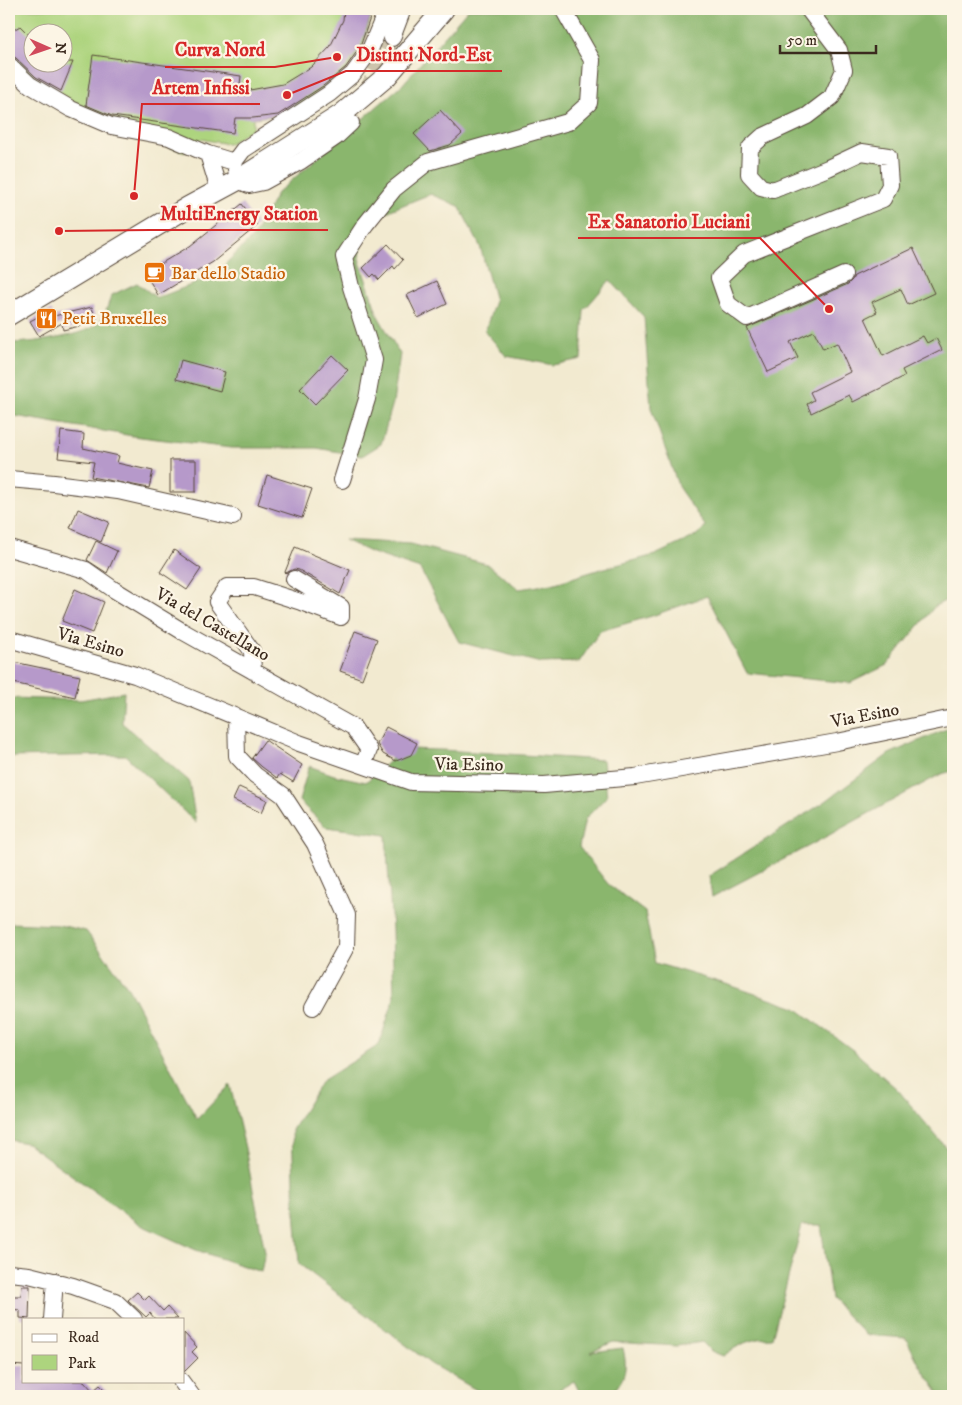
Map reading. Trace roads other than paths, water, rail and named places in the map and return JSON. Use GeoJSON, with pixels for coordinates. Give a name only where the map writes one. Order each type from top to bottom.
{"type":"FeatureCollection","features":[{"type":"Feature","properties":{"kind":"main road"},"geometry":{"type":"LineString","coordinates":[[9,315],[219,190],[236,171],[350,107],[387,76],[444,9]]}},
{"type":"Feature","properties":{"kind":"street"},"geometry":{"type":"LineString","coordinates":[[236,171],[243,150],[329,94],[353,74],[369,52],[387,9]]}},
{"type":"Feature","properties":{"kind":"street"},"geometry":{"type":"LineString","coordinates":[[392,38],[403,9]]}},
{"type":"Feature","properties":{"kind":"street"},"geometry":{"type":"LineString","coordinates":[[342,480],[367,399],[374,360],[351,287],[344,257],[365,225],[394,189],[428,162],[568,122],[589,103],[592,60],[563,9]]}},
{"type":"Feature","properties":{"kind":"street"},"geometry":{"type":"LineString","coordinates":[[808,9],[838,50],[844,70],[832,97],[807,116],[762,137],[750,148],[749,174],[761,187],[773,190],[862,152],[888,156],[890,185],[883,199],[744,254],[719,278],[728,304],[747,318],[844,275]]}},
{"type":"Feature","properties":{"kind":"street"},"geometry":{"type":"LineString","coordinates":[[9,65],[30,85],[71,109],[111,126],[168,137],[208,154],[236,171],[249,185],[263,182],[300,161],[336,137],[351,123]]}},
{"type":"Feature","properties":{"kind":"street"},"geometry":{"type":"LineString","coordinates":[[208,154],[219,190]]}},
{"type":"Feature","properties":{"kind":"street"},"geometry":{"type":"LineString","coordinates":[[9,479],[54,482],[118,491],[233,517]]}},
{"type":"Feature","properties":{"kind":"street","name":"Via del Castellano"},"geometry":{"type":"LineString","coordinates":[[9,548],[86,570],[113,589],[182,631],[353,727],[369,750],[363,766]]}},
{"type":"Feature","properties":{"kind":"street"},"geometry":{"type":"LineString","coordinates":[[252,671],[252,652],[217,602],[227,587],[254,587],[341,618],[341,607],[294,579]]}},
{"type":"Feature","properties":{"kind":"street","name":"Via Esino"},"geometry":{"type":"LineString","coordinates":[[9,639],[136,675],[299,743],[411,782],[544,786],[635,776],[837,742],[951,719]]}},
{"type":"Feature","properties":{"kind":"street"},"geometry":{"type":"LineString","coordinates":[[236,717],[236,756],[255,775],[283,795],[315,844],[347,915],[346,947],[313,1007]]}},
{"type":"Feature","properties":{"kind":"street"},"geometry":{"type":"LineString","coordinates":[[9,1273],[29,1275],[73,1286],[115,1301],[133,1318]]}},
{"type":"Feature","properties":{"kind":"street"},"geometry":{"type":"LineString","coordinates":[[52,1318],[55,1282]]}},
{"type":"Feature","properties":{"kind":"street"},"geometry":{"type":"LineString","coordinates":[[182,1382],[192,1396]]}},
{"type":"Feature","properties":{"kind":"tunnel"},"geometry":{"type":"LineString","coordinates":[[365,94],[392,38]]}},
{"type":"Feature","properties":{"kind":"place","name":"Curva Nord"},"geometry":{"type":"Point","coordinates":[337,57]}},
{"type":"Feature","properties":{"kind":"place","name":"Distinti Nord-Est"},"geometry":{"type":"Point","coordinates":[287,95]}},
{"type":"Feature","properties":{"kind":"place","name":"Artem Infissi"},"geometry":{"type":"Point","coordinates":[134,196]}},
{"type":"Feature","properties":{"kind":"place","name":"MultiEnergy Station"},"geometry":{"type":"Point","coordinates":[59,231]}},
{"type":"Feature","properties":{"kind":"place","name":"Bar dello Stadio"},"geometry":{"type":"Point","coordinates":[155,273]}},
{"type":"Feature","properties":{"kind":"place","name":"Ex Sanatorio Luciani"},"geometry":{"type":"Point","coordinates":[829,309]}},
{"type":"Feature","properties":{"kind":"place","name":"Petit Bruxelles"},"geometry":{"type":"Point","coordinates":[46,318]}}]}
